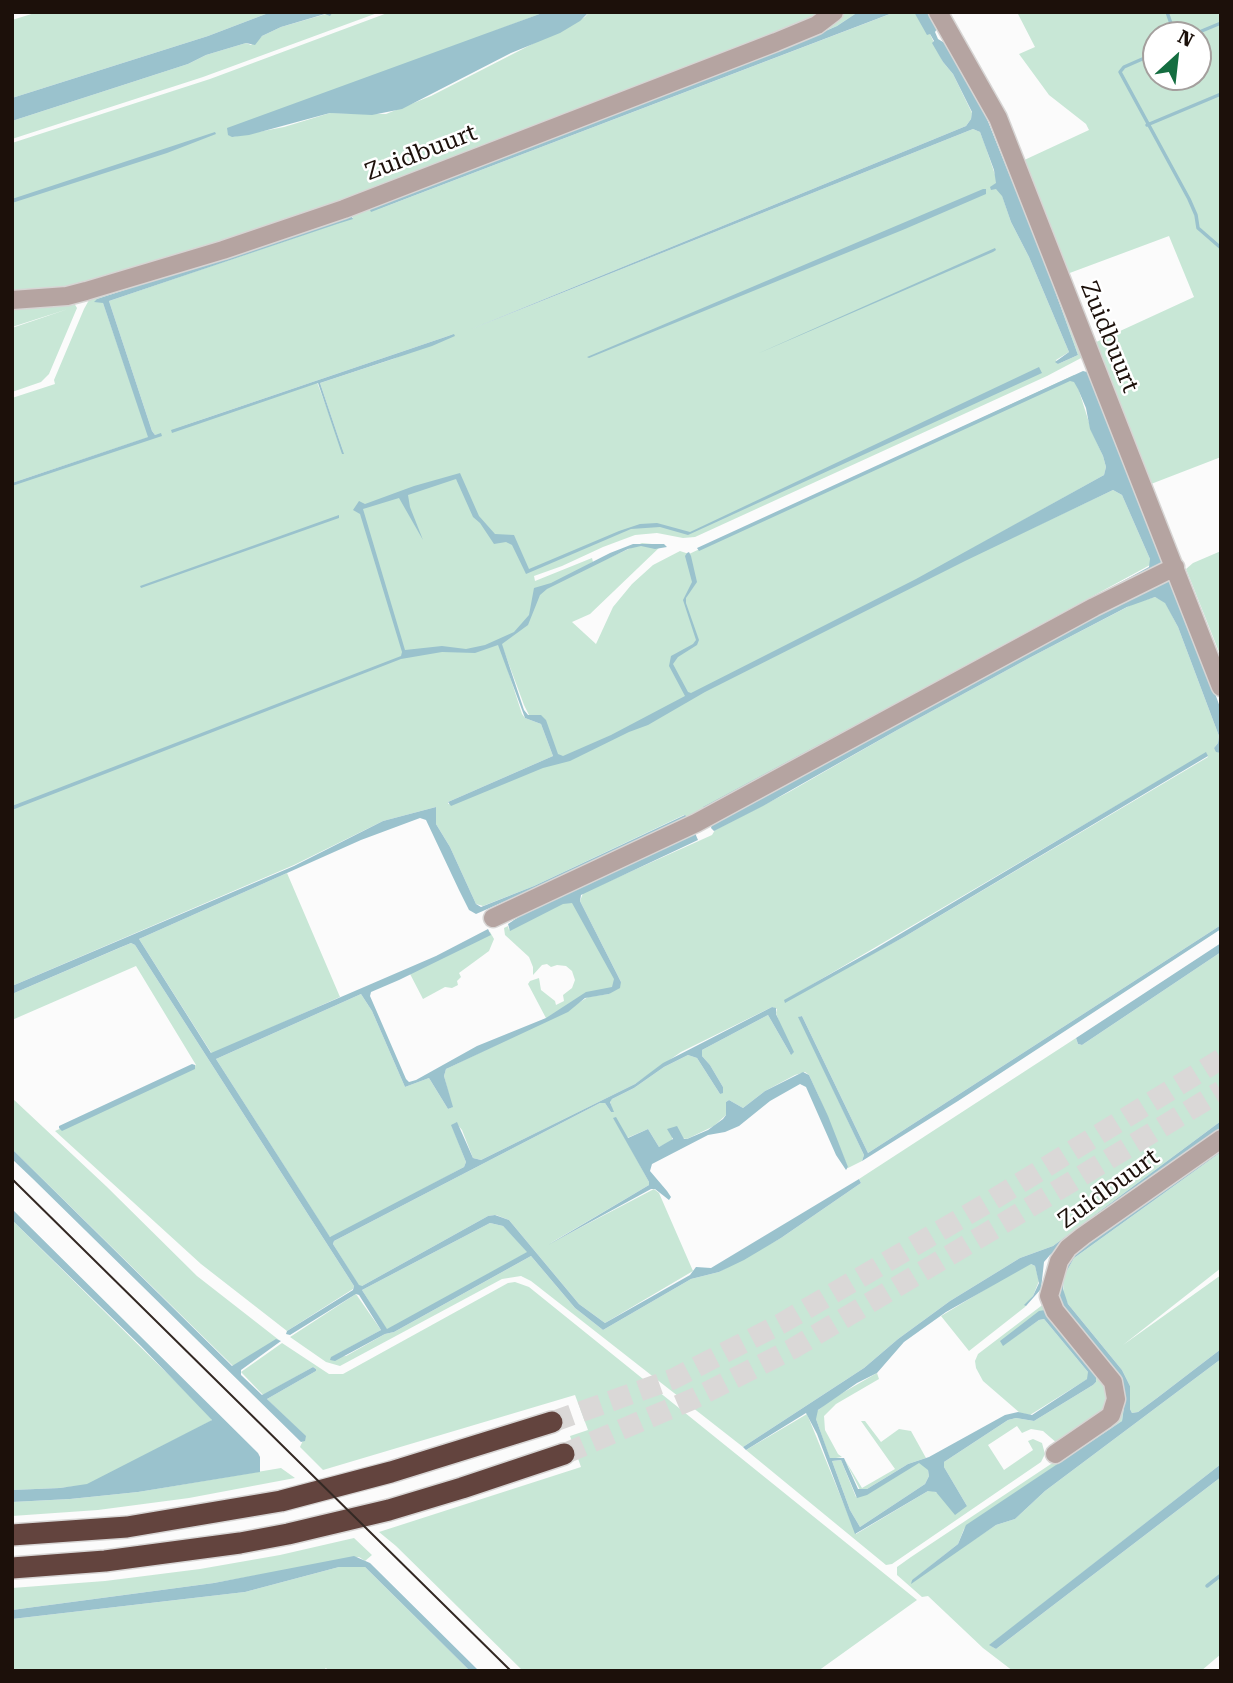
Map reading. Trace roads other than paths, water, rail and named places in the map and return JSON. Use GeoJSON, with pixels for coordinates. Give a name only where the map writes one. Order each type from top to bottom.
{"type":"FeatureCollection","features":[{"type":"Feature","properties":{"kind":"highway"},"geometry":{"type":"LineString","coordinates":[[12,1535],[127,1527],[281,1501],[391,1472],[552,1422]]}},
{"type":"Feature","properties":{"kind":"highway"},"geometry":{"type":"LineString","coordinates":[[12,1568],[105,1561],[288,1534],[414,1503],[564,1454]]}},
{"type":"Feature","properties":{"kind":"street","name":"Zuidbuurt"},"geometry":{"type":"LineString","coordinates":[[12,300],[67,296],[86,291],[223,250],[344,209],[786,38],[817,25],[834,12]]}},
{"type":"Feature","properties":{"kind":"street","name":"Zuidbuurt"},"geometry":{"type":"LineString","coordinates":[[938,12],[998,118],[1221,687]]}},
{"type":"Feature","properties":{"kind":"street"},"geometry":{"type":"LineString","coordinates":[[493,918],[696,823],[1094,607],[1175,567]]}},
{"type":"Feature","properties":{"kind":"street","name":"Zuidbuurt"},"geometry":{"type":"LineString","coordinates":[[1055,1454],[1111,1415],[1116,1399],[1113,1382],[1055,1311],[1049,1296],[1059,1261],[1068,1248],[1083,1236],[1221,1139]]}},
{"type":"Feature","properties":{"kind":"water"},"geometry":{"type":"Polygon","coordinates":[[[271,12],[333,12],[330,16],[325,14],[281,27],[262,36],[255,45],[246,43],[206,55],[188,64],[12,121],[12,98],[208,36],[271,12]]]}},
{"type":"Feature","properties":{"kind":"water"},"geometry":{"type":"Polygon","coordinates":[[[545,12],[589,12],[560,33],[511,53],[402,109],[372,115],[330,113],[249,135],[228,135],[227,128],[545,12]]]}},
{"type":"Feature","properties":{"kind":"water"},"geometry":{"type":"Polygon","coordinates":[[[858,12],[895,12],[371,212],[369,208],[807,39],[837,26],[858,12]]]}},
{"type":"Feature","properties":{"kind":"water"},"geometry":{"type":"Polygon","coordinates":[[[914,12],[927,12],[937,29],[935,32],[938,39],[948,45],[981,104],[1045,263],[1078,355],[1058,364],[1055,362],[1069,352],[1002,196],[996,189],[991,190],[990,187],[996,183],[994,170],[980,132],[973,129],[469,330],[966,126],[972,112],[953,74],[932,43],[934,41],[930,34],[927,35],[914,12]]]}},
{"type":"Feature","properties":{"kind":"water"},"geometry":{"type":"Polygon","coordinates":[[[215,132],[216,134],[167,153],[12,203],[12,199],[215,132]]]}},
{"type":"Feature","properties":{"kind":"water"},"geometry":{"type":"Polygon","coordinates":[[[986,189],[986,194],[905,229],[587,357],[986,189]]]}},
{"type":"Feature","properties":{"kind":"water"},"geometry":{"type":"Polygon","coordinates":[[[351,215],[353,219],[109,301],[152,431],[155,435],[161,433],[162,436],[12,486],[12,483],[148,437],[103,303],[94,302],[97,299],[351,215]]]}},
{"type":"Feature","properties":{"kind":"water"},"geometry":{"type":"Polygon","coordinates":[[[995,248],[993,252],[757,354],[995,248]]]}},
{"type":"Feature","properties":{"kind":"water"},"geometry":{"type":"Polygon","coordinates":[[[454,334],[455,336],[432,346],[320,383],[344,454],[318,383],[172,433],[171,430],[454,334]]]}},
{"type":"Feature","properties":{"kind":"water"},"geometry":{"type":"Polygon","coordinates":[[[1039,367],[1042,373],[688,535],[660,527],[631,529],[526,574],[512,545],[506,542],[494,544],[473,517],[456,479],[408,495],[423,540],[399,498],[363,509],[405,650],[442,646],[466,649],[485,645],[514,632],[529,615],[534,588],[551,583],[633,544],[664,544],[667,547],[655,549],[641,546],[628,549],[547,589],[540,595],[528,625],[502,644],[524,710],[528,715],[541,715],[546,720],[558,754],[563,756],[611,735],[685,696],[669,666],[671,656],[696,640],[683,600],[692,582],[685,556],[687,553],[691,556],[697,582],[686,598],[686,603],[699,640],[697,645],[678,657],[673,664],[691,693],[916,579],[1104,475],[1106,467],[1090,429],[1086,408],[1074,382],[1070,381],[699,551],[697,548],[1083,371],[1087,372],[1182,607],[1190,635],[1199,649],[1221,710],[1221,753],[1214,748],[1219,736],[1178,627],[1165,603],[1155,597],[1127,607],[1031,657],[763,806],[714,831],[711,828],[712,824],[1061,634],[1155,587],[1158,584],[1155,571],[1151,569],[1046,623],[779,770],[705,809],[703,807],[1149,567],[1150,559],[1122,495],[1113,490],[705,692],[648,725],[570,761],[543,768],[451,806],[448,802],[553,756],[541,724],[525,718],[498,645],[475,653],[442,652],[401,659],[12,810],[12,806],[401,656],[360,514],[353,510],[359,501],[365,504],[460,473],[479,516],[495,534],[514,535],[529,569],[640,524],[657,523],[690,532],[1039,367]]]}},
{"type":"Feature","properties":{"kind":"water"},"geometry":{"type":"Polygon","coordinates":[[[339,515],[339,518],[141,588],[140,586],[339,515]]]}},
{"type":"Feature","properties":{"kind":"water"},"geometry":{"type":"Polygon","coordinates":[[[1206,752],[1208,756],[904,937],[785,1003],[784,1000],[875,949],[1206,752]]]}},
{"type":"Feature","properties":{"kind":"water"},"geometry":{"type":"Polygon","coordinates":[[[436,807],[436,824],[450,847],[476,904],[481,907],[534,886],[685,815],[687,817],[590,864],[476,914],[469,910],[426,820],[420,818],[361,840],[139,939],[211,1053],[436,956],[488,929],[491,935],[371,992],[370,996],[406,1079],[409,1082],[416,1080],[477,1046],[546,1018],[586,992],[612,987],[614,979],[572,903],[563,904],[510,931],[508,924],[523,914],[695,833],[698,840],[581,895],[580,901],[621,982],[620,988],[609,994],[585,998],[568,1012],[446,1069],[444,1076],[453,1107],[448,1109],[429,1078],[405,1087],[372,1011],[361,994],[216,1059],[330,1237],[464,1167],[466,1162],[451,1125],[457,1122],[473,1158],[481,1160],[635,1084],[663,1063],[772,1007],[776,1008],[776,1014],[794,1052],[791,1055],[768,1015],[702,1050],[702,1056],[723,1087],[723,1093],[720,1094],[697,1058],[688,1055],[612,1099],[610,1102],[614,1112],[611,1112],[605,1103],[600,1103],[334,1241],[333,1244],[359,1285],[362,1286],[488,1216],[495,1215],[509,1220],[579,1304],[605,1323],[690,1275],[696,1267],[711,1268],[859,1179],[861,1183],[744,1260],[719,1272],[691,1279],[603,1330],[575,1308],[531,1256],[394,1332],[385,1334],[335,1361],[330,1360],[331,1357],[381,1330],[359,1295],[356,1294],[290,1335],[286,1334],[353,1290],[354,1286],[135,945],[131,943],[12,994],[12,986],[294,866],[383,821],[436,807]],[[490,1223],[362,1290],[387,1329],[527,1252],[503,1226],[490,1223]]]}},
{"type":"Feature","properties":{"kind":"water"},"geometry":{"type":"Polygon","coordinates":[[[1221,925],[1221,929],[862,1161],[864,1155],[798,1017],[802,1016],[868,1153],[1221,925]]]}},
{"type":"Feature","properties":{"kind":"water"},"geometry":{"type":"Polygon","coordinates":[[[1221,943],[1221,952],[1082,1045],[1078,1044],[1076,1038],[1221,943]]]}},
{"type":"Feature","properties":{"kind":"water"},"geometry":{"type":"Polygon","coordinates":[[[192,1064],[195,1069],[62,1131],[59,1128],[59,1126],[192,1064]]]}},
{"type":"Feature","properties":{"kind":"water"},"geometry":{"type":"Polygon","coordinates":[[[803,1072],[809,1075],[828,1116],[848,1167],[846,1170],[836,1155],[806,1087],[800,1084],[770,1101],[739,1126],[708,1135],[652,1164],[650,1171],[671,1197],[669,1200],[651,1189],[548,1245],[649,1185],[613,1118],[616,1117],[628,1138],[648,1129],[659,1147],[673,1139],[667,1129],[677,1126],[684,1139],[687,1139],[708,1130],[723,1119],[726,1115],[726,1102],[729,1100],[743,1108],[765,1091],[803,1072]]]}},
{"type":"Feature","properties":{"kind":"water"},"geometry":{"type":"Polygon","coordinates":[[[1221,1121],[1221,1131],[1050,1255],[1044,1262],[1041,1289],[1026,1306],[1024,1305],[1033,1296],[1039,1283],[1035,1266],[1031,1264],[946,1312],[904,1342],[877,1373],[857,1383],[818,1410],[816,1419],[830,1458],[844,1458],[858,1489],[867,1489],[908,1464],[929,1457],[1005,1415],[1018,1412],[1032,1415],[1087,1379],[1088,1372],[1044,1319],[1003,1346],[1000,1341],[1039,1311],[1045,1310],[1096,1373],[1096,1382],[1034,1421],[1016,1418],[1008,1420],[944,1462],[944,1467],[967,1506],[955,1515],[936,1492],[928,1491],[855,1534],[817,1434],[806,1413],[746,1450],[743,1447],[864,1368],[950,1301],[1020,1258],[1053,1246],[1221,1121]],[[841,1460],[832,1461],[850,1510],[860,1527],[925,1484],[929,1476],[928,1470],[919,1463],[867,1495],[857,1498],[841,1460]]]}},
{"type":"Feature","properties":{"kind":"water"},"geometry":{"type":"Polygon","coordinates":[[[1221,1147],[1221,1152],[1074,1258],[1064,1276],[1063,1289],[1068,1304],[1122,1370],[1130,1386],[1132,1413],[1138,1412],[1221,1349],[1221,1359],[1045,1491],[1015,1519],[996,1525],[911,1584],[912,1580],[958,1544],[966,1525],[1122,1421],[1125,1400],[1121,1381],[1065,1311],[1057,1289],[1059,1277],[1075,1251],[1221,1147]]]}},
{"type":"Feature","properties":{"kind":"water"},"geometry":{"type":"Polygon","coordinates":[[[12,1149],[232,1366],[276,1339],[281,1341],[241,1370],[241,1375],[262,1395],[313,1367],[316,1369],[267,1399],[306,1436],[305,1441],[301,1442],[12,1159],[12,1149]]]}},
{"type":"Feature","properties":{"kind":"water"},"geometry":{"type":"Polygon","coordinates":[[[12,1209],[258,1453],[260,1472],[138,1492],[12,1502],[12,1490],[87,1484],[212,1420],[141,1346],[12,1220],[12,1209]]]}},
{"type":"Feature","properties":{"kind":"water"},"geometry":{"type":"Polygon","coordinates":[[[1221,1464],[1221,1477],[996,1649],[989,1645],[1221,1464]]]}},
{"type":"Feature","properties":{"kind":"water"},"geometry":{"type":"Polygon","coordinates":[[[354,1556],[370,1563],[479,1671],[470,1671],[365,1567],[339,1567],[245,1592],[12,1619],[12,1610],[214,1583],[354,1556]]]}},
{"type":"Feature","properties":{"kind":"waterway"},"geometry":{"type":"LineString","coordinates":[[1167,12],[1170,21]]}},
{"type":"Feature","properties":{"kind":"waterway"},"geometry":{"type":"LineString","coordinates":[[1212,27],[1221,23]]}},
{"type":"Feature","properties":{"kind":"waterway"},"geometry":{"type":"LineString","coordinates":[[1142,59],[1124,67],[1120,72],[1189,199],[1198,228],[1221,248]]}},
{"type":"Feature","properties":{"kind":"waterway"},"geometry":{"type":"LineString","coordinates":[[1147,125],[1221,94]]}},
{"type":"Feature","properties":{"kind":"waterway"},"geometry":{"type":"LineString","coordinates":[[1207,1586],[1221,1575]]}},
{"type":"Feature","properties":{"kind":"tunnel"},"geometry":{"type":"LineString","coordinates":[[552,1422],[673,1379],[782,1323],[989,1202],[1221,1059]]}},
{"type":"Feature","properties":{"kind":"tunnel"},"geometry":{"type":"LineString","coordinates":[[564,1454],[693,1399],[792,1349],[1221,1091]]}},
{"type":"Feature","properties":{"kind":"tram line"},"geometry":{"type":"LineString","coordinates":[[12,1179],[511,1671]]}}]}
